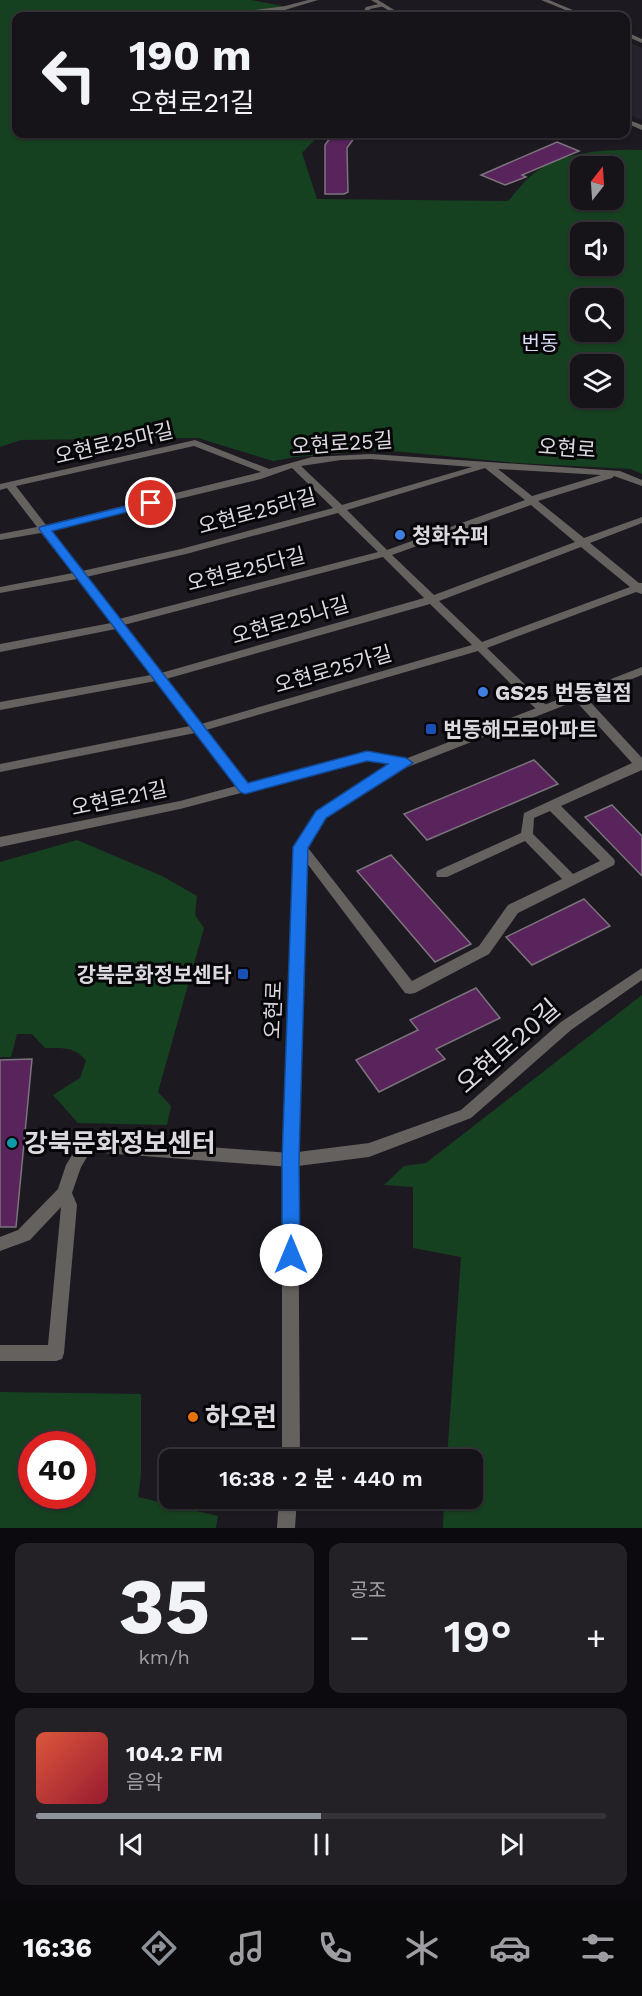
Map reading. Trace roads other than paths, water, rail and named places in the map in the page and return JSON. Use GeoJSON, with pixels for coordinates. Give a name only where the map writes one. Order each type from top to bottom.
{"type":"FeatureCollection","features":[{"type":"Feature","properties":{"kind":"street"},"geometry":{"type":"LineString","coordinates":[[258,10],[285,8],[315,0]]}},
{"type":"Feature","properties":{"kind":"street"},"geometry":{"type":"LineString","coordinates":[[374,0],[393,12]]}},
{"type":"Feature","properties":{"kind":"street"},"geometry":{"type":"LineString","coordinates":[[544,0],[574,12]]}},
{"type":"Feature","properties":{"kind":"street"},"geometry":{"type":"LineString","coordinates":[[366,12],[368,8],[382,5]]}},
{"type":"Feature","properties":{"kind":"street","name":"오현로25마길"},"geometry":{"type":"LineString","coordinates":[[5,486],[195,443],[268,471]]}},
{"type":"Feature","properties":{"kind":"street","name":"오현로25길"},"geometry":{"type":"LineString","coordinates":[[0,537],[44,529],[258,477],[268,471],[323,460],[383,456],[488,465]]}},
{"type":"Feature","properties":{"kind":"street","name":"오현로25라길"},"geometry":{"type":"LineString","coordinates":[[295,465],[339,510]]}},
{"type":"Feature","properties":{"kind":"street"},"geometry":{"type":"LineString","coordinates":[[488,465],[641,588]]}},
{"type":"Feature","properties":{"kind":"street","name":"오현로25라길"},"geometry":{"type":"LineString","coordinates":[[0,590],[81,576],[339,510],[488,465]]}},
{"type":"Feature","properties":{"kind":"street","name":"오현로"},"geometry":{"type":"LineString","coordinates":[[488,465],[617,473],[642,483]]}},
{"type":"Feature","properties":{"kind":"street","name":"오현로25다길"},"geometry":{"type":"LineString","coordinates":[[0,648],[112,627],[118,623],[384,554],[533,500],[617,473]]}},
{"type":"Feature","properties":{"kind":"street"},"geometry":{"type":"LineString","coordinates":[[5,486],[44,529],[245,789]]}},
{"type":"Feature","properties":{"kind":"street"},"geometry":{"type":"LineString","coordinates":[[339,510],[543,709]]}},
{"type":"Feature","properties":{"kind":"street","name":"오현로25나길"},"geometry":{"type":"LineString","coordinates":[[0,706],[160,677],[431,600],[642,520]]}},
{"type":"Feature","properties":{"kind":"street","name":"오현로25가길"},"geometry":{"type":"LineString","coordinates":[[0,768],[199,728],[479,647],[641,588]]}},
{"type":"Feature","properties":{"kind":"street","name":"오현로"},"geometry":{"type":"LineString","coordinates":[[291,1449],[290,1160],[301,847],[321,814],[391,769],[642,671]]}},
{"type":"Feature","properties":{"kind":"street"},"geometry":{"type":"LineString","coordinates":[[571,880],[527,835],[528,816],[641,766],[578,696]]}},
{"type":"Feature","properties":{"kind":"street","name":"오현로21길"},"geometry":{"type":"LineString","coordinates":[[0,842],[245,789],[367,756],[406,763]]}},
{"type":"Feature","properties":{"kind":"street"},"geometry":{"type":"LineString","coordinates":[[301,847],[410,988],[484,950],[513,909],[609,862],[553,806]]}},
{"type":"Feature","properties":{"kind":"street"},"geometry":{"type":"LineString","coordinates":[[442,874],[527,835]]}},
{"type":"Feature","properties":{"kind":"street","name":"오현로20길"},"geometry":{"type":"LineString","coordinates":[[64,1193],[74,1165],[86,1146],[290,1160],[369,1150],[466,1114],[566,1026],[642,973]]}},
{"type":"Feature","properties":{"kind":"street"},"geometry":{"type":"LineString","coordinates":[[0,1244],[24,1235],[64,1193],[69,1205],[56,1353],[0,1353]]}},
{"type":"Feature","properties":{"kind":"street"},"geometry":{"type":"LineString","coordinates":[[286,1528],[287,1509]]}},
{"type":"Feature","properties":{"kind":"place","name":"청화슈퍼"},"geometry":{"type":"Point","coordinates":[400,535]}},
{"type":"Feature","properties":{"kind":"place","name":"GS25 번동힐점"},"geometry":{"type":"Point","coordinates":[483,692]}},
{"type":"Feature","properties":{"kind":"place","name":"번동해모로아파트"},"geometry":{"type":"Point","coordinates":[431,729]}},
{"type":"Feature","properties":{"kind":"place","name":"강북문화정보센타"},"geometry":{"type":"Point","coordinates":[243,974]}},
{"type":"Feature","properties":{"kind":"place","name":"강북문화정보센터"},"geometry":{"type":"Point","coordinates":[12,1143]}},
{"type":"Feature","properties":{"kind":"place","name":"하오런"},"geometry":{"type":"Point","coordinates":[193,1417]}},
{"type":"Feature","properties":{"kind":"district","name":"번동"},"geometry":{"type":"Point","coordinates":[540,343]}}]}
